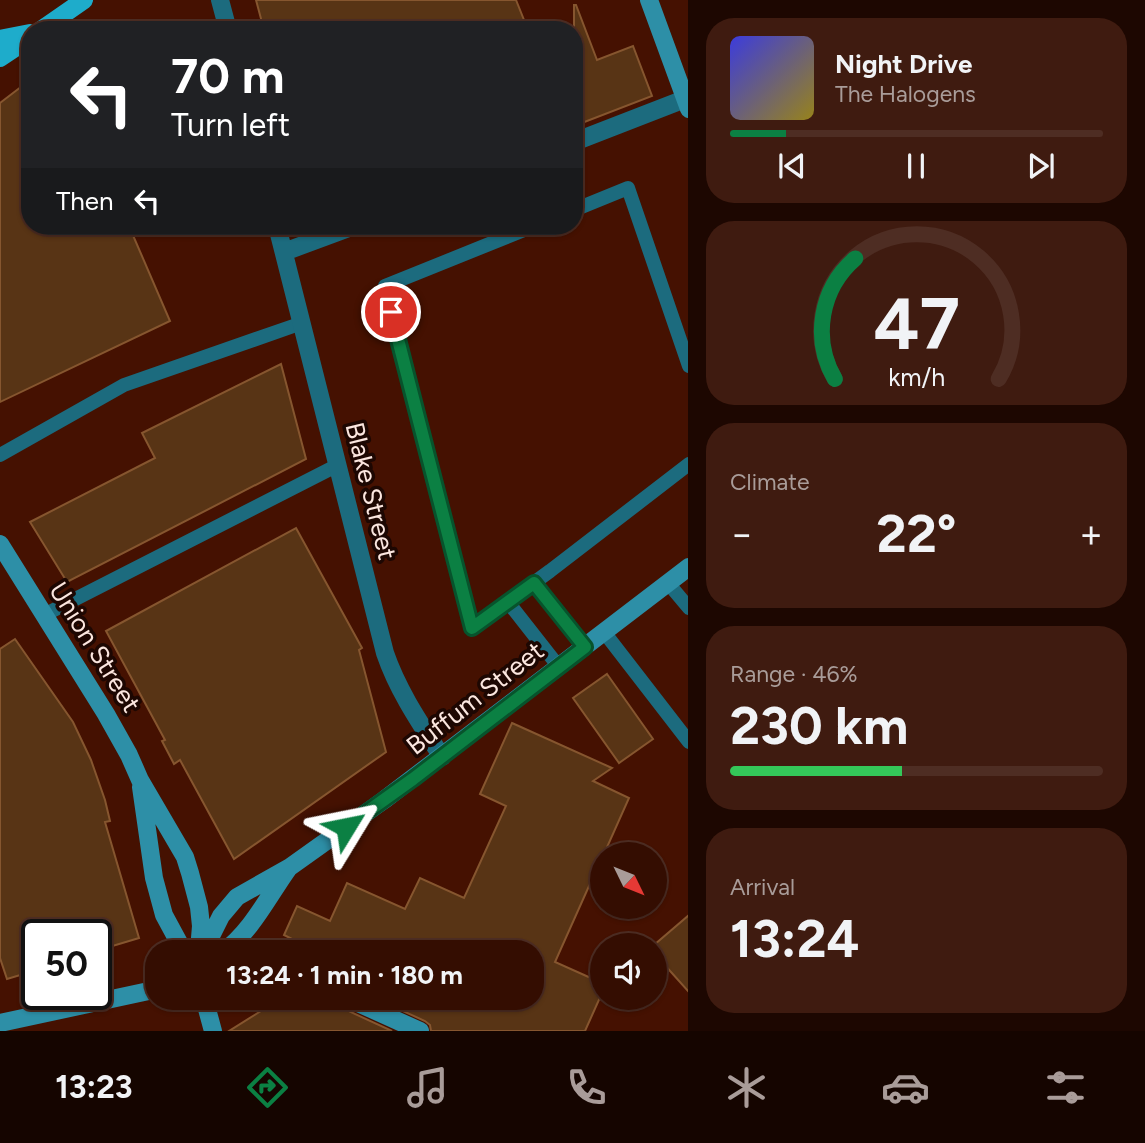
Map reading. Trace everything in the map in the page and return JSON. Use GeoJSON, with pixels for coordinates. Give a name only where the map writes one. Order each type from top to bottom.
{"type":"FeatureCollection","features":[{"type":"Feature","properties":{"kind":"main road"},"geometry":{"type":"LineString","coordinates":[[649,0],[686,104]]}},
{"type":"Feature","properties":{"kind":"main road"},"geometry":{"type":"LineString","coordinates":[[55,21],[85,1]]}},
{"type":"Feature","properties":{"kind":"main road"},"geometry":{"type":"LineString","coordinates":[[0,39],[21,36]]}},
{"type":"Feature","properties":{"kind":"main road"},"geometry":{"type":"LineString","coordinates":[[0,58],[21,42]]}},
{"type":"Feature","properties":{"kind":"main road","name":"Union Street"},"geometry":{"type":"LineString","coordinates":[[0,544],[112,724],[140,780],[176,841],[190,873],[199,907],[201,940]]}},
{"type":"Feature","properties":{"kind":"main road","name":"Buffum Street"},"geometry":{"type":"LineString","coordinates":[[208,940],[221,916],[237,897],[290,867],[384,800],[688,567]]}},
{"type":"Feature","properties":{"kind":"main road","name":"Union Street"},"geometry":{"type":"LineString","coordinates":[[140,780],[157,891],[164,915],[178,940]]}},
{"type":"Feature","properties":{"kind":"main road","name":"Buffum Street"},"geometry":{"type":"LineString","coordinates":[[237,940],[290,867]]}},
{"type":"Feature","properties":{"kind":"main road"},"geometry":{"type":"LineString","coordinates":[[0,1023],[145,992]]}},
{"type":"Feature","properties":{"kind":"main road"},"geometry":{"type":"LineString","coordinates":[[207,1010],[213,1031]]}},
{"type":"Feature","properties":{"kind":"main road"},"geometry":{"type":"LineString","coordinates":[[373,1010],[419,1031]]}},
{"type":"Feature","properties":{"kind":"street"},"geometry":{"type":"LineString","coordinates":[[220,0],[226,21]]}},
{"type":"Feature","properties":{"kind":"street"},"geometry":{"type":"LineString","coordinates":[[583,139],[686,104]]}},
{"type":"Feature","properties":{"kind":"street","name":"Blake Street"},"geometry":{"type":"LineString","coordinates":[[279,235],[385,653],[397,684],[442,757]]}},
{"type":"Feature","properties":{"kind":"street"},"geometry":{"type":"LineString","coordinates":[[284,252],[330,235]]}},
{"type":"Feature","properties":{"kind":"lane"},"geometry":{"type":"LineString","coordinates":[[583,206],[628,188],[688,366]]}},
{"type":"Feature","properties":{"kind":"lane"},"geometry":{"type":"LineString","coordinates":[[512,235],[385,286],[472,628],[688,464]]}},
{"type":"Feature","properties":{"kind":"lane"},"geometry":{"type":"LineString","coordinates":[[4,452],[124,385],[302,323]]}},
{"type":"Feature","properties":{"kind":"lane"},"geometry":{"type":"LineString","coordinates":[[44,615],[338,465]]}},
{"type":"Feature","properties":{"kind":"lane"},"geometry":{"type":"LineString","coordinates":[[534,583],[585,647]]}},
{"type":"Feature","properties":{"kind":"lane"},"geometry":{"type":"LineString","coordinates":[[668,583],[688,608]]}},
{"type":"Feature","properties":{"kind":"lane"},"geometry":{"type":"LineString","coordinates":[[508,602],[559,667]]}},
{"type":"Feature","properties":{"kind":"lane"},"geometry":{"type":"LineString","coordinates":[[604,632],[688,742]]}},
{"type":"Feature","properties":{"kind":"building"},"geometry":{"type":"Polygon","coordinates":[[[256,0],[516,0],[524,21],[262,21],[256,0]]]}},
{"type":"Feature","properties":{"kind":"building"},"geometry":{"type":"Polygon","coordinates":[[[574,5],[576,5],[582,21],[574,21],[574,5]]]}},
{"type":"Feature","properties":{"kind":"building"},"geometry":{"type":"Polygon","coordinates":[[[583,23],[597,60],[633,46],[652,96],[583,123],[583,23]]]}},
{"type":"Feature","properties":{"kind":"building"},"geometry":{"type":"Polygon","coordinates":[[[21,87],[21,235],[133,235],[170,321],[0,402],[0,103],[21,87]]]}},
{"type":"Feature","properties":{"kind":"building"},"geometry":{"type":"Polygon","coordinates":[[[281,364],[306,459],[67,582],[30,522],[155,458],[142,433],[281,364]]]}},
{"type":"Feature","properties":{"kind":"building"},"geometry":{"type":"Polygon","coordinates":[[[296,528],[362,648],[359,650],[386,752],[234,859],[180,760],[174,764],[162,741],[165,740],[106,631],[296,528]]]}},
{"type":"Feature","properties":{"kind":"building"},"geometry":{"type":"Polygon","coordinates":[[[15,639],[73,722],[91,760],[105,800],[110,821],[105,822],[139,938],[112,946],[112,919],[21,919],[21,975],[7,979],[0,958],[0,649],[15,639]]]}},
{"type":"Feature","properties":{"kind":"building"},"geometry":{"type":"Polygon","coordinates":[[[607,674],[653,739],[619,763],[573,698],[607,674]]]}},
{"type":"Feature","properties":{"kind":"building"},"geometry":{"type":"Polygon","coordinates":[[[512,723],[612,768],[593,781],[629,798],[609,842],[590,842],[590,884],[555,962],[590,978],[590,1010],[594,1010],[585,1031],[431,1031],[430,1025],[425,1021],[401,1010],[544,1010],[544,940],[294,940],[284,935],[297,906],[330,921],[347,883],[405,909],[420,878],[464,898],[506,806],[480,794],[512,723]]]}},
{"type":"Feature","properties":{"kind":"building"},"geometry":{"type":"Polygon","coordinates":[[[688,916],[688,991],[667,967],[667,934],[688,916]]]}},
{"type":"Feature","properties":{"kind":"building"},"geometry":{"type":"Polygon","coordinates":[[[262,1010],[346,1010],[392,1031],[229,1031],[262,1010]]]}},
{"type":"Feature","properties":{"kind":"route"},"geometry":{"type":"LineString","coordinates":[[346,827],[585,647],[534,583],[472,628],[391,312]]}}]}
